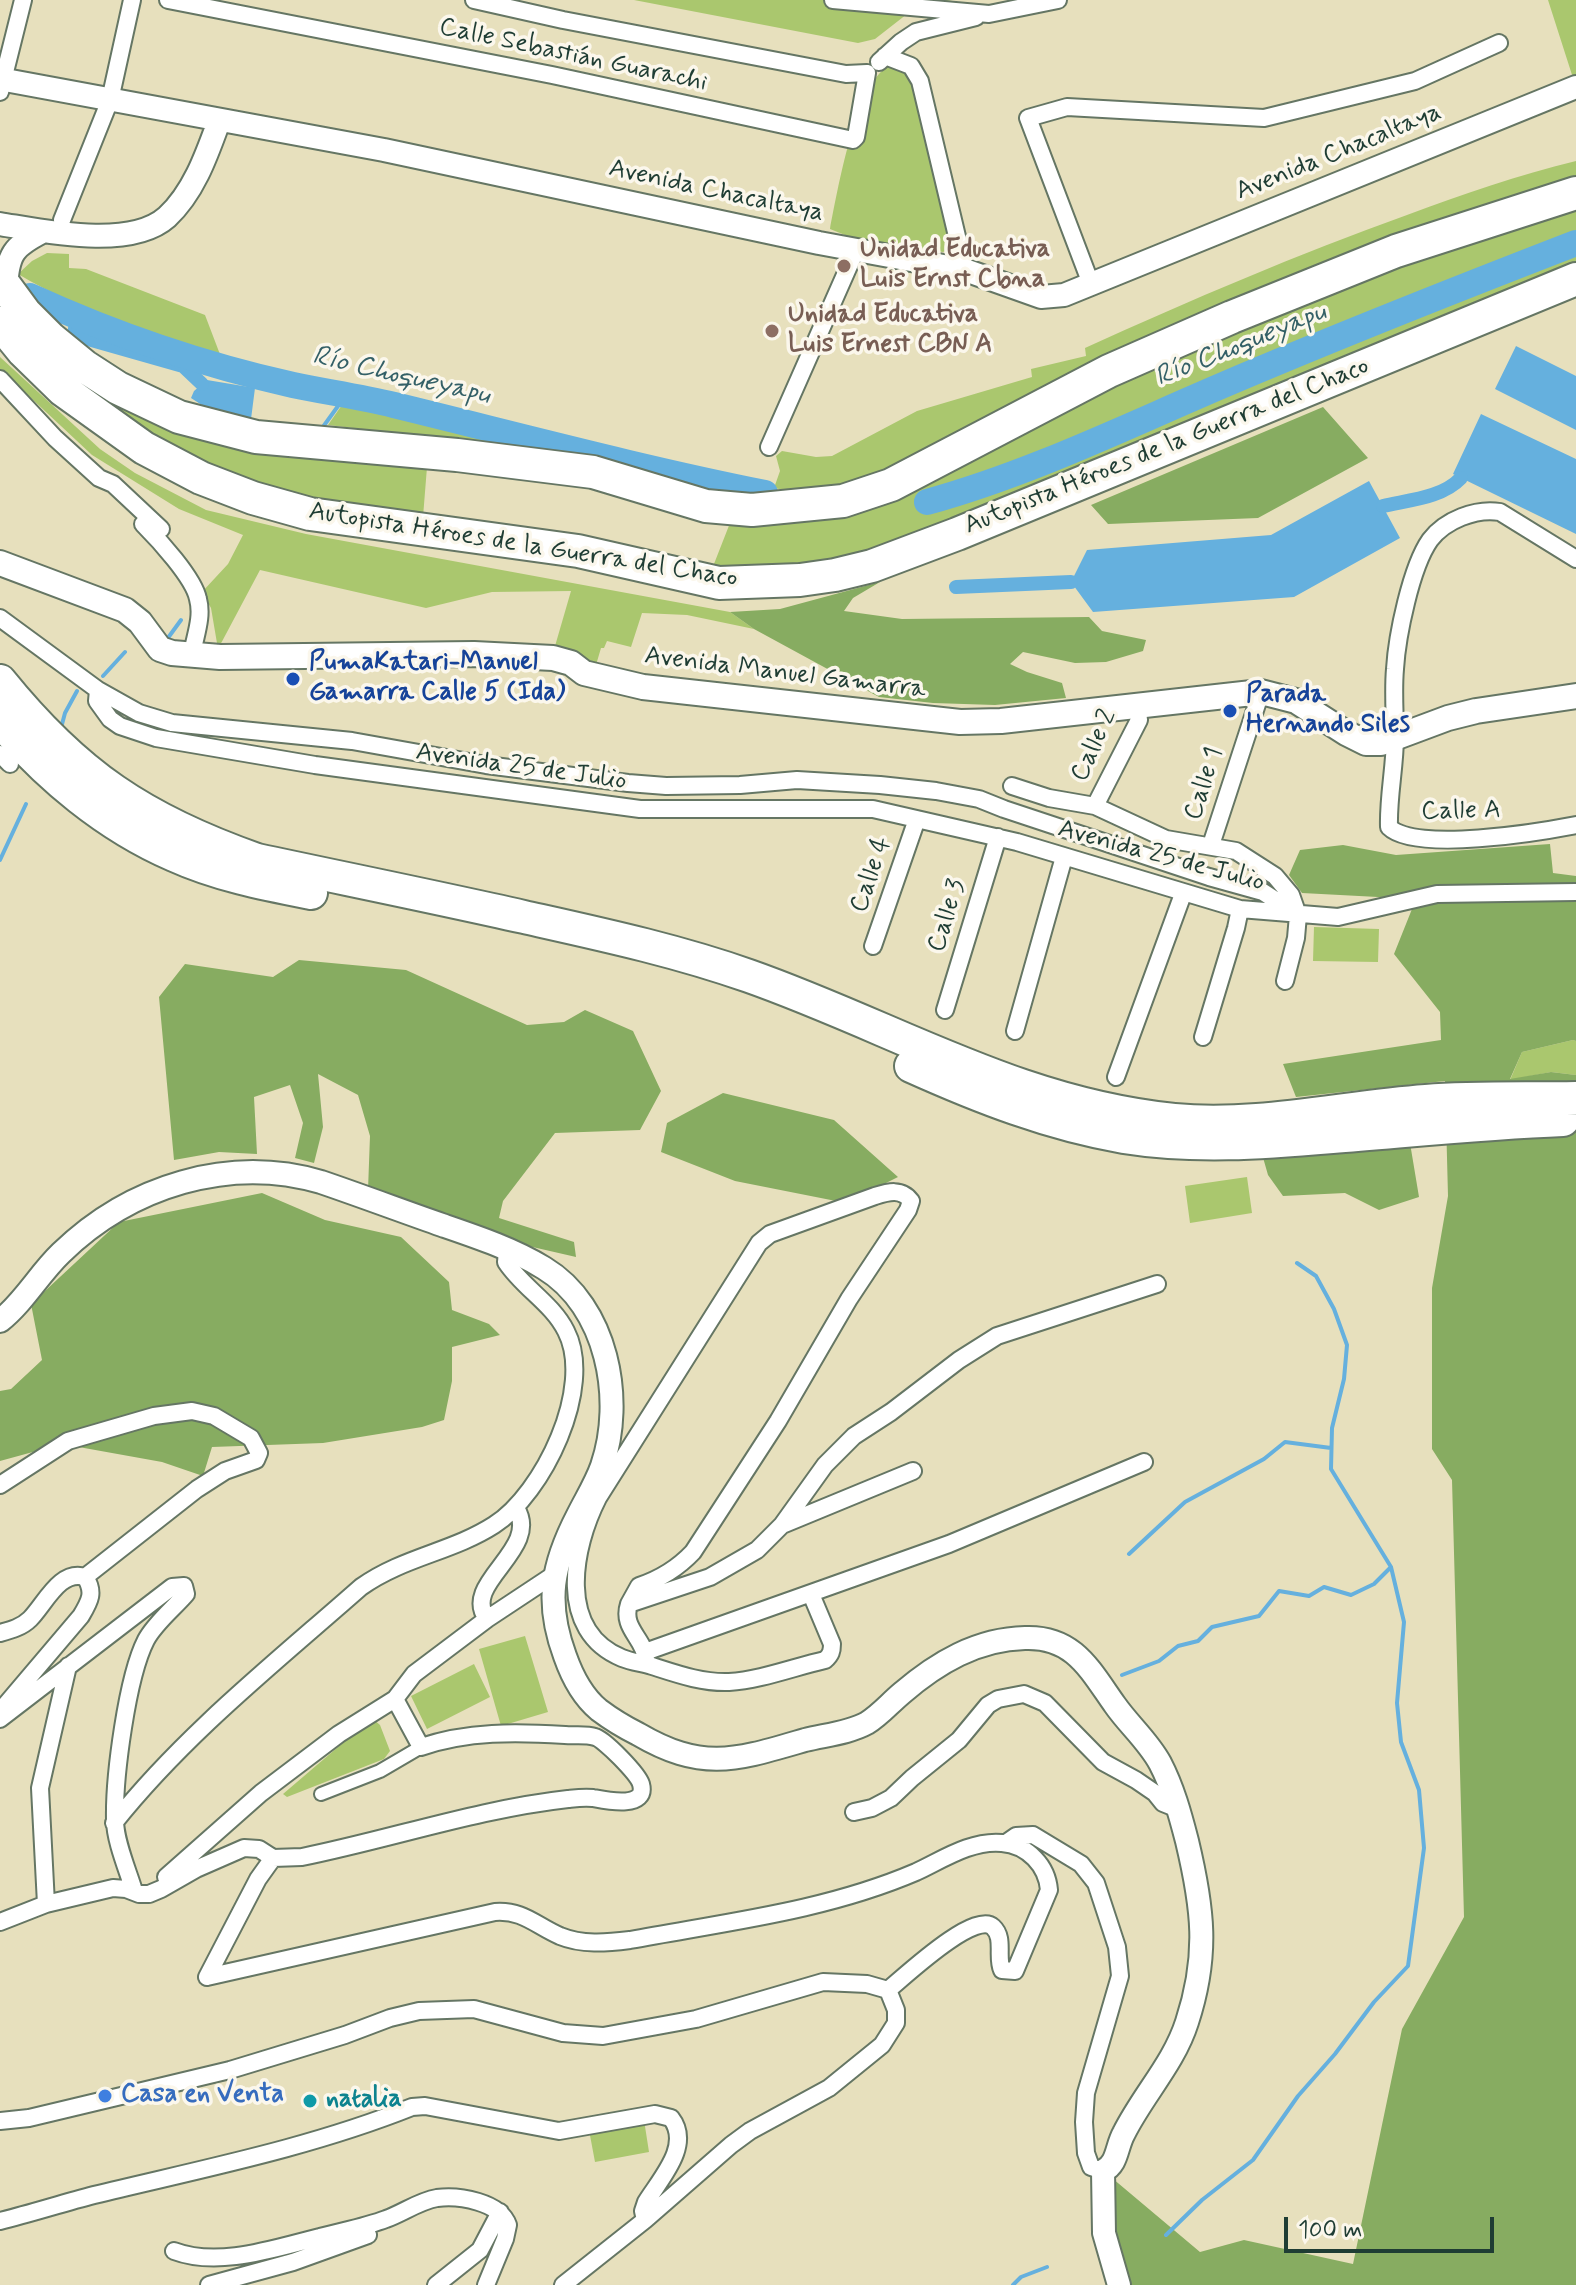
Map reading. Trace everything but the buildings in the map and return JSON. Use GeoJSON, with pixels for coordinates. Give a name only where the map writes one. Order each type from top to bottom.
{"type":"FeatureCollection","features":[{"type":"Feature","properties":{"kind":"highway"},"geometry":{"type":"LineString","coordinates":[[3,283],[43,330],[84,366],[150,405],[203,425],[256,437],[457,455],[593,472],[706,506],[752,510],[843,501],[891,485],[1109,371],[1232,317],[1396,251],[1576,193]]}},
{"type":"Feature","properties":{"kind":"highway","name":"Autopista Héroes de la Guerra del Chaco"},"geometry":{"type":"LineString","coordinates":[[0,323],[23,351],[78,402],[144,448],[201,478],[253,498],[310,514],[578,551],[719,583],[800,580],[872,566],[957,534],[1576,279]]}},
{"type":"Feature","properties":{"kind":"highway"},"geometry":{"type":"LineString","coordinates":[[0,681],[52,741],[120,797],[208,843],[257,860],[600,933],[683,954],[751,976],[935,1054],[1056,1098],[1175,1120],[1223,1121],[1427,1101],[1576,1098]]}},
{"type":"Feature","properties":{"kind":"highway"},"geometry":{"type":"LineString","coordinates":[[0,720],[71,792],[173,855],[252,882],[668,969],[727,988],[993,1101],[1049,1120],[1127,1137],[1199,1144],[1300,1140],[1576,1119]]}},
{"type":"Feature","properties":{"kind":"main road","name":"Avenida Manuel Gamarra"},"geometry":{"type":"LineString","coordinates":[[0,563],[125,610],[140,622],[160,649],[172,653],[220,657],[474,654],[553,658],[571,663],[584,673],[643,687],[960,722],[1001,721],[1261,692],[1296,701],[1366,743],[1381,743],[1476,711],[1576,696]]}},
{"type":"Feature","properties":{"kind":"street"},"geometry":{"type":"LineString","coordinates":[[2,83],[23,0]]}},
{"type":"Feature","properties":{"kind":"street"},"geometry":{"type":"LineString","coordinates":[[62,220],[110,100],[132,0]]}},
{"type":"Feature","properties":{"kind":"street","name":"Calle Sebastián Guarachi"},"geometry":{"type":"LineString","coordinates":[[168,0],[552,75],[853,140],[867,73]]}},
{"type":"Feature","properties":{"kind":"street"},"geometry":{"type":"LineString","coordinates":[[474,0],[830,71],[867,73],[916,32],[1058,0]]}},
{"type":"Feature","properties":{"kind":"street"},"geometry":{"type":"LineString","coordinates":[[833,0],[919,5],[989,14]]}},
{"type":"Feature","properties":{"kind":"street"},"geometry":{"type":"LineString","coordinates":[[1091,284],[1028,118],[1067,107],[1079,107],[1264,118],[1415,81],[1499,43]]}},
{"type":"Feature","properties":{"kind":"street"},"geometry":{"type":"LineString","coordinates":[[885,56],[911,66],[920,81],[965,270]]}},
{"type":"Feature","properties":{"kind":"street","name":"Avenida Chacaltaya"},"geometry":{"type":"LineString","coordinates":[[2,83],[384,150],[856,250],[965,270],[1041,297],[1064,295],[1576,87]]}},
{"type":"Feature","properties":{"kind":"street"},"geometry":{"type":"LineString","coordinates":[[0,224],[42,232],[107,235],[132,233],[154,226],[167,217],[184,196],[203,164],[219,121]]}},
{"type":"Feature","properties":{"kind":"street"},"geometry":{"type":"LineString","coordinates":[[3,283],[13,251],[42,232]]}},
{"type":"Feature","properties":{"kind":"street"},"geometry":{"type":"LineString","coordinates":[[769,447],[856,250]]}},
{"type":"Feature","properties":{"kind":"street"},"geometry":{"type":"LineString","coordinates":[[0,342],[27,371],[78,402]]}},
{"type":"Feature","properties":{"kind":"street"},"geometry":{"type":"LineString","coordinates":[[0,379],[166,548],[198,597],[199,619],[192,654]]}},
{"type":"Feature","properties":{"kind":"street"},"geometry":{"type":"LineString","coordinates":[[99,478],[113,484],[161,529]]}},
{"type":"Feature","properties":{"kind":"street"},"geometry":{"type":"LineString","coordinates":[[1395,739],[1395,668],[1403,617],[1413,580],[1428,544],[1445,525],[1471,514],[1500,512],[1576,559]]}},
{"type":"Feature","properties":{"kind":"street","name":"Avenida 25 de Julio"},"geometry":{"type":"LineString","coordinates":[[0,618],[98,690],[139,713],[172,723],[352,741],[486,765],[628,783],[740,785],[797,780],[951,793],[979,799],[1209,877],[1263,892],[1298,915]]}},
{"type":"Feature","properties":{"kind":"street","name":"Avenida 25 de Julio"},"geometry":{"type":"LineString","coordinates":[[98,690],[97,701],[110,719],[156,738],[315,765],[640,809],[873,809],[998,837],[1240,909],[1298,915]]}},
{"type":"Feature","properties":{"kind":"street","name":"Calle 1"},"geometry":{"type":"LineString","coordinates":[[1211,845],[1261,692]]}},
{"type":"Feature","properties":{"kind":"street","name":"Calle 2"},"geometry":{"type":"LineString","coordinates":[[1095,806],[1139,720],[1137,706]]}},
{"type":"Feature","properties":{"kind":"street","name":"Calle A"},"geometry":{"type":"LineString","coordinates":[[1395,739],[1389,827],[1397,834],[1453,839],[1529,834],[1576,825]]}},
{"type":"Feature","properties":{"kind":"street"},"geometry":{"type":"LineString","coordinates":[[1012,786],[1049,798],[1095,806],[1166,839],[1236,851],[1275,876],[1291,895],[1298,915],[1296,938],[1285,981]]}},
{"type":"Feature","properties":{"kind":"street","name":"Calle 4"},"geometry":{"type":"LineString","coordinates":[[873,946],[917,819]]}},
{"type":"Feature","properties":{"kind":"street","name":"Calle 3"},"geometry":{"type":"LineString","coordinates":[[945,1010],[998,837]]}},
{"type":"Feature","properties":{"kind":"street"},"geometry":{"type":"LineString","coordinates":[[1015,1031],[1064,857]]}},
{"type":"Feature","properties":{"kind":"street"},"geometry":{"type":"LineString","coordinates":[[1298,915],[1346,916],[1437,894],[1576,892]]}},
{"type":"Feature","properties":{"kind":"street"},"geometry":{"type":"LineString","coordinates":[[1116,1077],[1183,894]]}},
{"type":"Feature","properties":{"kind":"street"},"geometry":{"type":"LineString","coordinates":[[1203,1037],[1240,909]]}},
{"type":"Feature","properties":{"kind":"street"},"geometry":{"type":"LineString","coordinates":[[0,1321],[19,1304],[63,1251],[126,1205],[151,1191],[227,1172],[296,1175],[484,1240],[546,1269],[574,1293],[595,1325],[605,1351],[609,1376],[608,1439],[602,1466],[573,1524],[551,1595],[561,1645],[579,1687],[601,1711],[644,1738],[678,1755],[713,1760],[740,1757],[855,1728],[878,1715],[943,1661],[970,1649],[1017,1638],[1037,1637],[1069,1647],[1088,1666],[1158,1760],[1178,1809],[1198,1886],[1203,1934],[1194,2002],[1184,2034],[1169,2064],[1133,2115],[1120,2140],[1114,2163],[1103,2171],[1091,2167],[1086,2153],[1084,2122],[1089,2079],[1120,1976],[1117,1947],[1108,1914],[1096,1883],[1081,1864],[1033,1835],[1016,1836],[1006,1843]]}},
{"type":"Feature","properties":{"kind":"street"},"geometry":{"type":"LineString","coordinates":[[811,1594],[832,1644],[832,1651],[825,1660],[734,1682],[702,1680],[646,1658],[627,1621],[629,1604],[639,1586],[658,1579],[682,1564],[693,1552],[778,1421],[849,1299],[899,1226],[911,1201],[907,1196],[889,1192],[770,1234],[759,1243],[588,1518],[575,1577],[580,1614],[589,1631],[622,1658],[646,1658],[811,1594],[949,1544],[1144,1462]]}},
{"type":"Feature","properties":{"kind":"street"},"geometry":{"type":"LineString","coordinates":[[114,1823],[133,1799],[214,1716],[361,1587],[383,1571],[491,1528],[516,1508],[556,1446],[572,1401],[576,1369],[567,1332],[544,1302],[513,1272],[506,1262],[507,1251]]}},
{"type":"Feature","properties":{"kind":"street"},"geometry":{"type":"LineString","coordinates":[[629,1604],[720,1572],[757,1550],[782,1525],[825,1465],[854,1436],[997,1336],[1157,1284]]}},
{"type":"Feature","properties":{"kind":"street"},"geometry":{"type":"LineString","coordinates":[[0,1485],[68,1441],[154,1416],[192,1411],[214,1416],[251,1438],[259,1453],[256,1460],[225,1471],[197,1489],[85,1577],[72,1575],[62,1581],[29,1621],[16,1629],[0,1633]]}},
{"type":"Feature","properties":{"kind":"street"},"geometry":{"type":"LineString","coordinates":[[782,1525],[913,1471]]}},
{"type":"Feature","properties":{"kind":"street"},"geometry":{"type":"LineString","coordinates":[[487,1619],[481,1608],[482,1596],[518,1542],[522,1519],[516,1508]]}},
{"type":"Feature","properties":{"kind":"street"},"geometry":{"type":"LineString","coordinates":[[136,1893],[173,1872],[216,1831],[339,1734],[395,1699],[414,1674],[487,1619],[555,1574]]}},
{"type":"Feature","properties":{"kind":"street"},"geometry":{"type":"LineString","coordinates":[[1,1718],[2,1706],[90,1602],[92,1592],[85,1577]]}},
{"type":"Feature","properties":{"kind":"street"},"geometry":{"type":"LineString","coordinates":[[1,1718],[172,1587],[184,1586],[186,1594],[147,1637],[137,1663],[119,1764],[114,1823],[136,1893]]}},
{"type":"Feature","properties":{"kind":"street"},"geometry":{"type":"LineString","coordinates":[[46,1904],[40,1788],[68,1666]]}},
{"type":"Feature","properties":{"kind":"street"},"geometry":{"type":"LineString","coordinates":[[854,1812],[872,1808],[891,1798],[959,1740],[988,1705],[998,1699],[1024,1694],[1045,1703],[1103,1762],[1136,1780],[1155,1793],[1163,1803],[1178,1809]]}},
{"type":"Feature","properties":{"kind":"street"},"geometry":{"type":"LineString","coordinates":[[395,1699],[421,1747]]}},
{"type":"Feature","properties":{"kind":"street"},"geometry":{"type":"LineString","coordinates":[[595,1736],[601,1711]]}},
{"type":"Feature","properties":{"kind":"street"},"geometry":{"type":"LineString","coordinates":[[0,1922],[46,1904],[113,1888],[136,1893],[161,1889],[196,1869],[244,1848],[259,1849],[273,1858],[302,1857],[537,1803],[582,1797],[616,1802],[637,1798],[641,1785],[606,1742],[595,1736],[517,1732],[449,1738],[421,1747],[380,1771],[321,1794]]}},
{"type":"Feature","properties":{"kind":"street"},"geometry":{"type":"LineString","coordinates":[[273,1858],[258,1879],[207,1977],[495,1912],[516,1912],[573,1940],[608,1943],[630,1940],[825,1904],[915,1872],[958,1851],[991,1843],[1006,1843],[1034,1858],[1045,1870],[1047,1899],[1018,1968],[1009,1972],[1002,1970],[996,1931],[991,1925],[973,1925],[888,1990]]}},
{"type":"Feature","properties":{"kind":"street"},"geometry":{"type":"LineString","coordinates":[[0,2121],[29,2118],[230,2070],[419,2011],[474,2009],[563,2033],[603,2036],[696,2019],[823,1982],[867,1984],[888,1990]]}},
{"type":"Feature","properties":{"kind":"street"},"geometry":{"type":"LineString","coordinates":[[563,2285],[645,2220],[731,2145],[750,2131],[829,2088],[882,2045],[896,2023],[896,2010],[888,1990]]}},
{"type":"Feature","properties":{"kind":"street"},"geometry":{"type":"LineString","coordinates":[[0,2221],[95,2195],[224,2166],[293,2147],[412,2107],[425,2106],[559,2131],[655,2114],[671,2118],[678,2130],[679,2148],[646,2202],[643,2211],[645,2220]]}},
{"type":"Feature","properties":{"kind":"street"},"geometry":{"type":"LineString","coordinates":[[0,2131],[29,2118]]}},
{"type":"Feature","properties":{"kind":"street"},"geometry":{"type":"LineString","coordinates":[[1103,2171],[1104,2233],[1119,2285]]}},
{"type":"Feature","properties":{"kind":"street"},"geometry":{"type":"LineString","coordinates":[[174,2251],[213,2258],[268,2250],[387,2219],[423,2202],[439,2198],[468,2200],[500,2212],[505,2218],[507,2231],[486,2285]]}},
{"type":"Feature","properties":{"kind":"street"},"geometry":{"type":"LineString","coordinates":[[209,2285],[293,2262],[411,2220],[424,2209],[423,2202]]}},
{"type":"Feature","properties":{"kind":"street"},"geometry":{"type":"LineString","coordinates":[[436,2285],[480,2250],[500,2212]]}},
{"type":"Feature","properties":{"kind":"green space"},"geometry":{"type":"Polygon","coordinates":[[[634,0],[952,0],[916,7],[875,39],[858,43],[634,0]]]}},
{"type":"Feature","properties":{"kind":"green space"},"geometry":{"type":"Polygon","coordinates":[[[1548,0],[1576,0],[1576,77],[1573,78],[1548,0]]]}},
{"type":"Feature","properties":{"kind":"green space"},"geometry":{"type":"Polygon","coordinates":[[[889,66],[901,68],[911,75],[950,241],[948,250],[943,252],[855,239],[830,229],[843,166],[858,115],[877,76],[889,66]]]}},
{"type":"Feature","properties":{"kind":"green space"},"geometry":{"type":"Polygon","coordinates":[[[1576,161],[1576,179],[1385,239],[1261,289],[1079,371],[870,477],[839,489],[814,494],[774,488],[780,471],[776,456],[782,451],[816,457],[832,456],[917,411],[1032,377],[1031,369],[1086,356],[1085,348],[1326,245],[1470,192],[1576,161]]]}},
{"type":"Feature","properties":{"kind":"green space"},"geometry":{"type":"Polygon","coordinates":[[[1576,205],[1576,234],[1004,467],[918,498],[924,511],[964,501],[1576,254],[1576,268],[855,558],[800,571],[712,569],[730,523],[1040,418],[1239,326],[1403,260],[1576,205]]]}},
{"type":"Feature","properties":{"kind":"green space"},"geometry":{"type":"Polygon","coordinates":[[[47,253],[69,254],[69,268],[86,269],[205,315],[221,357],[92,310],[18,274],[47,253]]]}},
{"type":"Feature","properties":{"kind":"green space"},"geometry":{"type":"Polygon","coordinates":[[[0,357],[100,449],[135,473],[206,510],[306,534],[730,612],[754,629],[687,615],[642,613],[631,647],[607,641],[601,648],[596,665],[553,653],[571,591],[492,592],[426,608],[260,570],[218,649],[211,608],[202,592],[228,564],[243,535],[179,509],[92,455],[0,369],[0,357]]]}},
{"type":"Feature","properties":{"kind":"green space"},"geometry":{"type":"Polygon","coordinates":[[[68,379],[427,467],[423,517],[277,494],[138,433],[68,379]]]}},
{"type":"Feature","properties":{"kind":"green space"},"geometry":{"type":"Polygon","coordinates":[[[351,392],[717,481],[546,451],[328,425],[351,392]]]}},
{"type":"Feature","properties":{"kind":"green space"},"geometry":{"type":"Polygon","coordinates":[[[1323,407],[1368,458],[1258,518],[1108,524],[1091,505],[1323,407]]]}},
{"type":"Feature","properties":{"kind":"green space"},"geometry":{"type":"Polygon","coordinates":[[[880,582],[853,598],[844,611],[902,619],[1089,617],[1102,631],[1146,640],[1143,651],[1106,662],[1075,663],[1023,652],[1010,664],[1062,683],[1066,698],[995,705],[933,703],[879,697],[754,629],[730,612],[780,609],[880,582]]]}},
{"type":"Feature","properties":{"kind":"green space"},"geometry":{"type":"Polygon","coordinates":[[[1550,844],[1553,873],[1576,876],[1576,1041],[1522,1052],[1510,1079],[1551,1072],[1576,1075],[1576,2285],[1121,2285],[1110,2260],[1112,2178],[1200,2252],[1244,2240],[1353,2264],[1402,2029],[1464,1917],[1452,1480],[1432,1449],[1432,1288],[1448,1196],[1445,1081],[1296,1097],[1283,1064],[1441,1040],[1440,1012],[1394,954],[1416,899],[1302,893],[1289,875],[1300,850],[1343,845],[1396,855],[1550,844]]]}},
{"type":"Feature","properties":{"kind":"green space"},"geometry":{"type":"Polygon","coordinates":[[[1314,927],[1379,929],[1378,962],[1313,961],[1314,927]]]}},
{"type":"Feature","properties":{"kind":"green space"},"geometry":{"type":"Polygon","coordinates":[[[299,960],[406,970],[527,1025],[564,1022],[585,1010],[633,1031],[661,1091],[640,1130],[555,1133],[503,1201],[499,1218],[574,1242],[576,1257],[489,1237],[368,1190],[370,1136],[358,1095],[318,1074],[323,1127],[314,1163],[295,1158],[303,1123],[290,1085],[254,1097],[257,1154],[219,1152],[174,1160],[159,997],[185,964],[273,977],[299,960]]]}},
{"type":"Feature","properties":{"kind":"green space"},"geometry":{"type":"Polygon","coordinates":[[[1576,1041],[1576,1075],[1551,1072],[1510,1080],[1522,1052],[1576,1041]]]}},
{"type":"Feature","properties":{"kind":"green space"},"geometry":{"type":"Polygon","coordinates":[[[723,1093],[834,1120],[898,1177],[846,1203],[735,1181],[661,1152],[667,1123],[723,1093]]]}},
{"type":"Feature","properties":{"kind":"green space"},"geometry":{"type":"Polygon","coordinates":[[[1410,1143],[1419,1197],[1379,1210],[1345,1193],[1283,1196],[1268,1175],[1262,1154],[1410,1143]]]}},
{"type":"Feature","properties":{"kind":"green space"},"geometry":{"type":"Polygon","coordinates":[[[1247,1177],[1252,1213],[1190,1223],[1185,1186],[1247,1177]]]}},
{"type":"Feature","properties":{"kind":"green space"},"geometry":{"type":"Polygon","coordinates":[[[262,1193],[325,1220],[401,1237],[449,1282],[452,1310],[489,1324],[500,1335],[452,1347],[452,1381],[444,1420],[422,1427],[323,1443],[212,1447],[203,1476],[162,1462],[62,1444],[0,1461],[0,1391],[11,1389],[42,1360],[31,1304],[119,1222],[262,1193]]]}},
{"type":"Feature","properties":{"kind":"green space"},"geometry":{"type":"Polygon","coordinates":[[[525,1636],[548,1712],[501,1726],[479,1649],[525,1636]]]}},
{"type":"Feature","properties":{"kind":"green space"},"geometry":{"type":"Polygon","coordinates":[[[474,1664],[490,1697],[427,1729],[411,1696],[474,1664]]]}},
{"type":"Feature","properties":{"kind":"green space"},"geometry":{"type":"Polygon","coordinates":[[[372,1718],[380,1725],[390,1751],[384,1759],[287,1797],[283,1794],[372,1718]]]}},
{"type":"Feature","properties":{"kind":"green space"},"geometry":{"type":"Polygon","coordinates":[[[644,2120],[649,2152],[595,2162],[589,2130],[644,2120]]]}},
{"type":"Feature","properties":{"kind":"water"},"geometry":{"type":"Polygon","coordinates":[[[1516,346],[1576,376],[1576,430],[1495,389],[1516,346]]]}},
{"type":"Feature","properties":{"kind":"water"},"geometry":{"type":"Polygon","coordinates":[[[207,380],[255,388],[250,427],[228,422],[191,398],[194,391],[207,380]]]}},
{"type":"Feature","properties":{"kind":"water"},"geometry":{"type":"Polygon","coordinates":[[[1481,414],[1576,459],[1576,534],[1453,474],[1481,414]]]}},
{"type":"Feature","properties":{"kind":"water"},"geometry":{"type":"Polygon","coordinates":[[[1369,481],[1400,538],[1294,597],[1093,612],[1071,582],[1087,550],[1271,535],[1369,481]]]}},
{"type":"Feature","properties":{"kind":"waterway","name":"Río Choqueyapu"},"geometry":{"type":"LineString","coordinates":[[927,502],[1040,464],[1309,349],[1576,243]]}},
{"type":"Feature","properties":{"kind":"waterway","name":"Río Choqueyapu"},"geometry":{"type":"LineString","coordinates":[[30,296],[159,347],[226,368],[765,493]]}},
{"type":"Feature","properties":{"kind":"waterway"},"geometry":{"type":"LineString","coordinates":[[77,317],[74,335],[183,366],[202,384]]}},
{"type":"Feature","properties":{"kind":"waterway"},"geometry":{"type":"LineString","coordinates":[[320,431],[346,395]]}},
{"type":"Feature","properties":{"kind":"waterway"},"geometry":{"type":"LineString","coordinates":[[1383,506],[1435,494],[1461,478]]}},
{"type":"Feature","properties":{"kind":"waterway"},"geometry":{"type":"LineString","coordinates":[[956,587],[1071,582]]}},
{"type":"Feature","properties":{"kind":"waterway"},"geometry":{"type":"LineString","coordinates":[[165,642],[181,620]]}},
{"type":"Feature","properties":{"kind":"waterway"},"geometry":{"type":"LineString","coordinates":[[103,676],[125,652]]}},
{"type":"Feature","properties":{"kind":"waterway"},"geometry":{"type":"LineString","coordinates":[[61,728],[77,691]]}},
{"type":"Feature","properties":{"kind":"waterway"},"geometry":{"type":"LineString","coordinates":[[0,860],[26,804]]}},
{"type":"Feature","properties":{"kind":"waterway"},"geometry":{"type":"LineString","coordinates":[[1166,2235],[1202,2200],[1253,2160],[1298,2096],[1374,2002],[1408,1966],[1424,1848],[1419,1790],[1401,1742],[1397,1703],[1404,1622],[1391,1567],[1331,1469],[1332,1428],[1344,1379],[1347,1345],[1334,1309],[1316,1276],[1297,1263]]}},
{"type":"Feature","properties":{"kind":"waterway"},"geometry":{"type":"LineString","coordinates":[[1129,1554],[1185,1502],[1264,1459],[1285,1442],[1331,1448]]}},
{"type":"Feature","properties":{"kind":"waterway"},"geometry":{"type":"LineString","coordinates":[[1122,1675],[1159,1661],[1178,1646],[1198,1641],[1212,1627],[1259,1616],[1279,1591],[1309,1596],[1324,1587],[1351,1595],[1374,1584],[1391,1567]]}},
{"type":"Feature","properties":{"kind":"waterway"},"geometry":{"type":"LineString","coordinates":[[1013,2285],[1021,2277],[1047,2267]]}},
{"type":"Feature","properties":{"kind":"place","name":"Unidad Educativa Luis Ernst Cbna"},"geometry":{"type":"Point","coordinates":[844,266]}},
{"type":"Feature","properties":{"kind":"place","name":"Unidad Educativa Luis Ernest CBN A"},"geometry":{"type":"Point","coordinates":[772,331]}},
{"type":"Feature","properties":{"kind":"place","name":"PumaKatari-Manuel Gamarra Calle 5 (Ida)"},"geometry":{"type":"Point","coordinates":[293,679]}},
{"type":"Feature","properties":{"kind":"place","name":"Parada Hernando Siles"},"geometry":{"type":"Point","coordinates":[1230,711]}},
{"type":"Feature","properties":{"kind":"place","name":"Casa en Venta"},"geometry":{"type":"Point","coordinates":[105,2096]}},
{"type":"Feature","properties":{"kind":"place","name":"natalia"},"geometry":{"type":"Point","coordinates":[310,2101]}}]}
